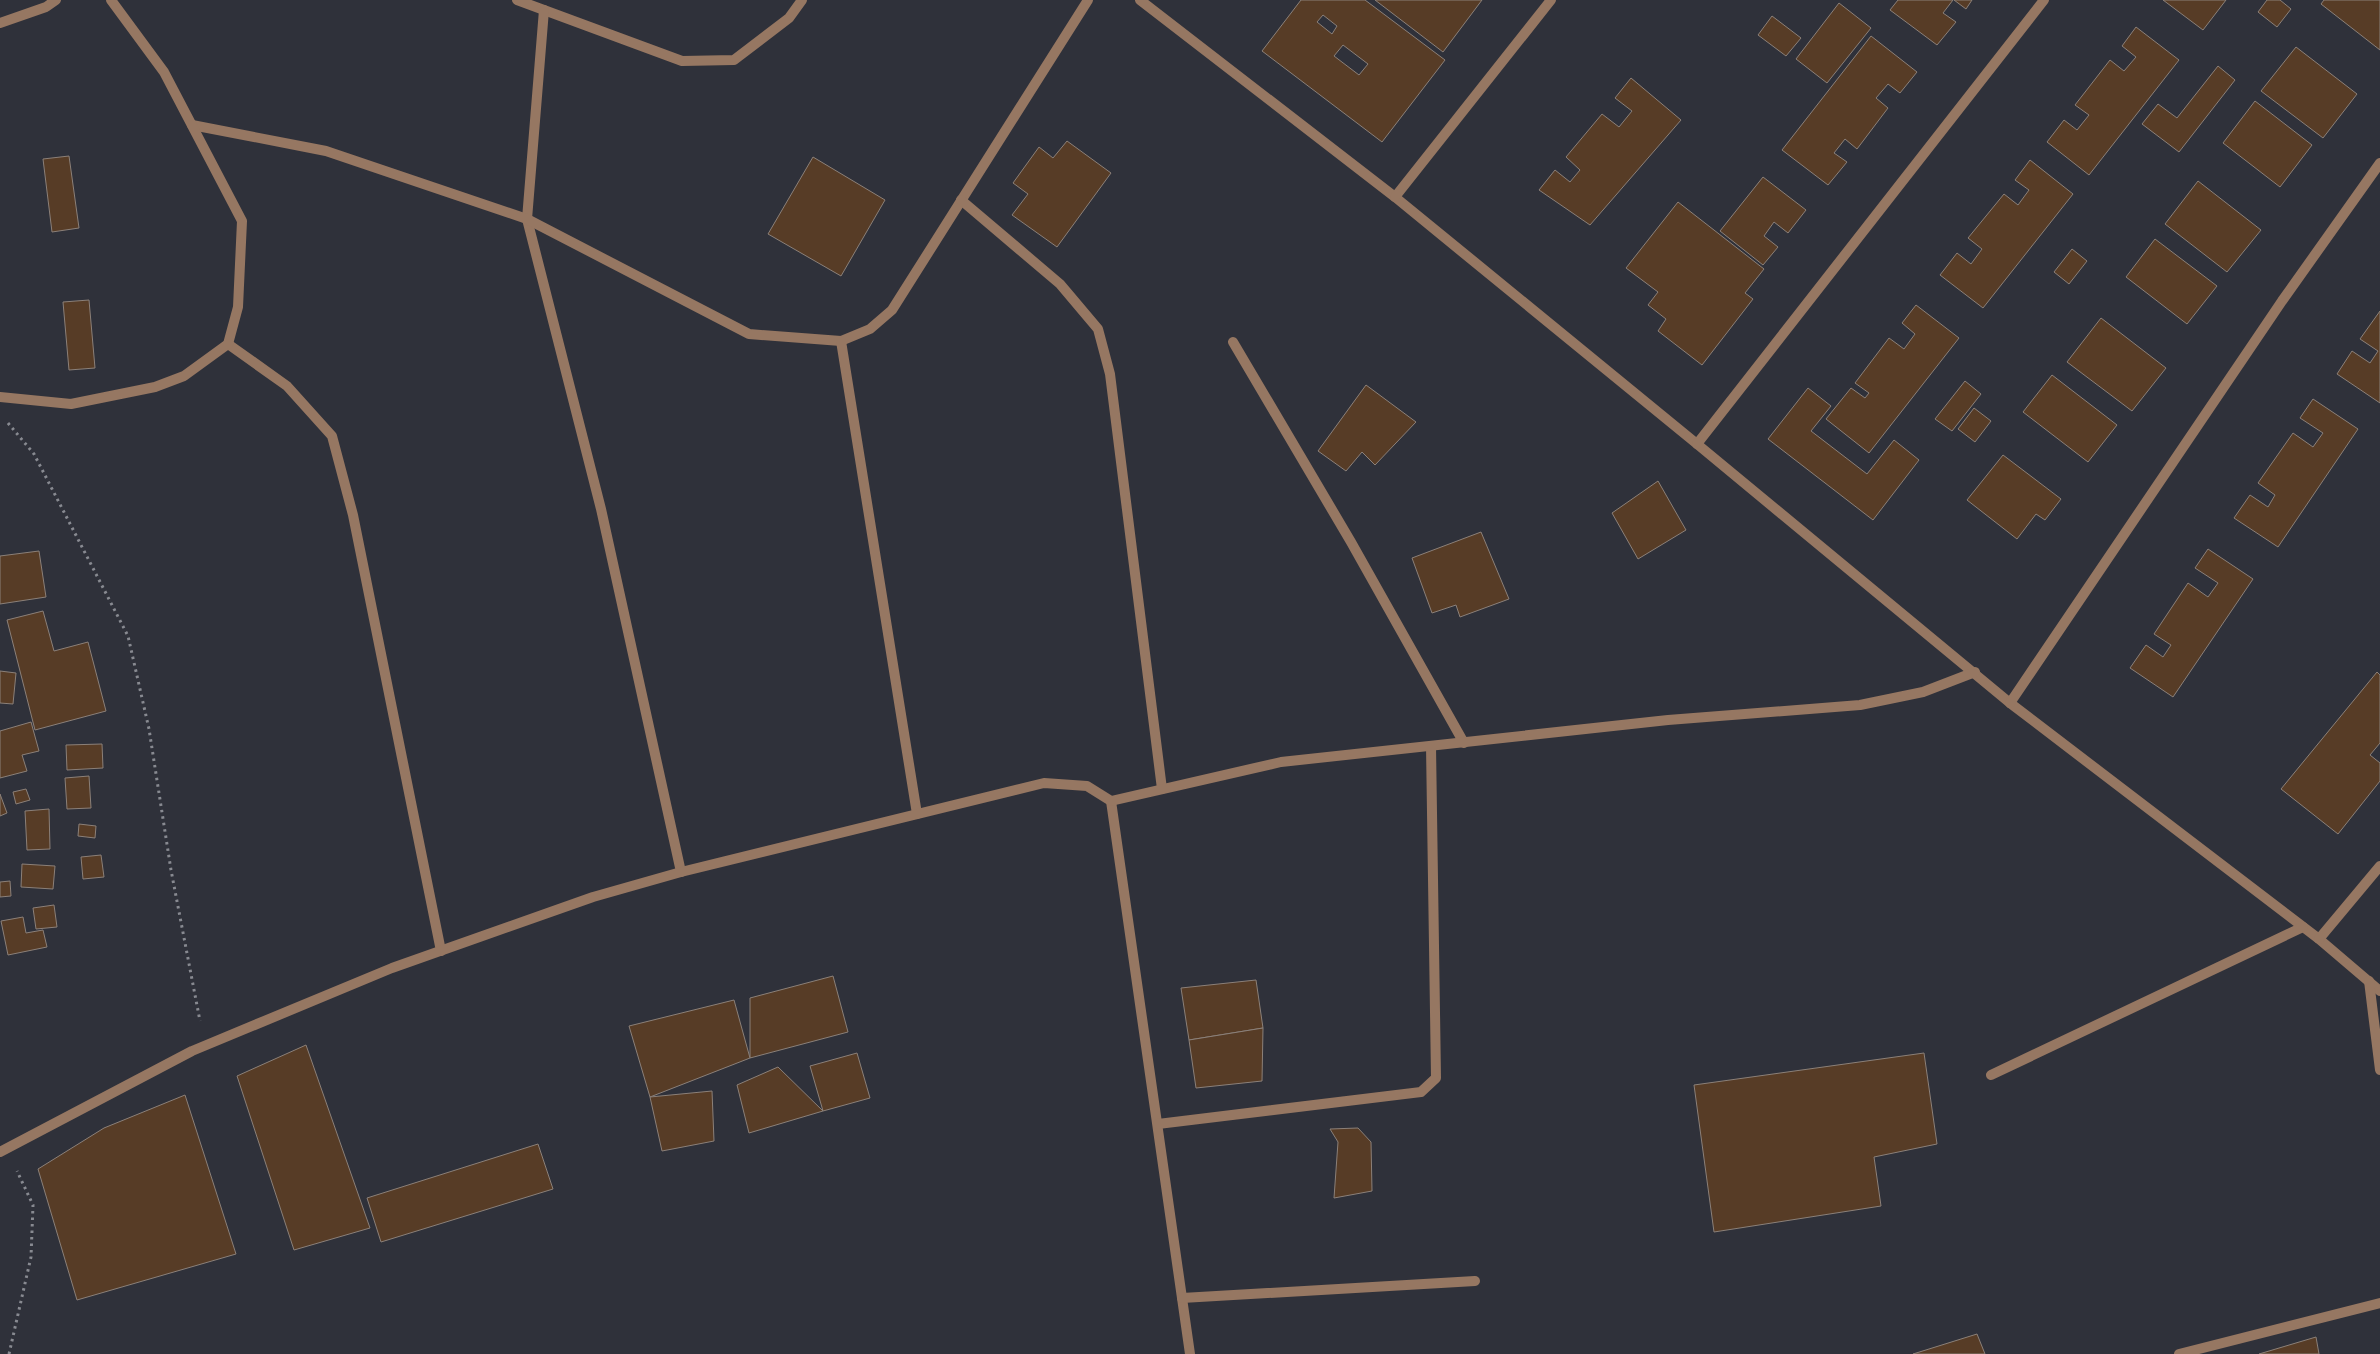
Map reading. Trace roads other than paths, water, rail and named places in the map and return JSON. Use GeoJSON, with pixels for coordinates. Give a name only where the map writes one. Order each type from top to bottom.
{"type":"FeatureCollection","features":[{"type":"Feature","properties":{"kind":"street"},"geometry":{"type":"LineString","coordinates":[[0,23],[46,7],[56,0]]}},
{"type":"Feature","properties":{"kind":"street"},"geometry":{"type":"LineString","coordinates":[[0,397],[71,404],[155,387],[184,376],[228,344],[238,307],[242,221],[164,72],[111,0]]}},
{"type":"Feature","properties":{"kind":"street"},"geometry":{"type":"LineString","coordinates":[[518,0],[682,61],[734,60],[789,18],[802,0]]}},
{"type":"Feature","properties":{"kind":"street"},"geometry":{"type":"LineString","coordinates":[[192,125],[326,151],[527,219],[749,334],[841,341],[870,329],[892,310],[1088,0]]}},
{"type":"Feature","properties":{"kind":"street"},"geometry":{"type":"LineString","coordinates":[[1140,0],[1395,197],[1975,672],[2010,704],[2303,927],[2380,991]]}},
{"type":"Feature","properties":{"kind":"street"},"geometry":{"type":"LineString","coordinates":[[1395,197],[1551,0]]}},
{"type":"Feature","properties":{"kind":"street"},"geometry":{"type":"LineString","coordinates":[[1697,444],[2044,0]]}},
{"type":"Feature","properties":{"kind":"street"},"geometry":{"type":"LineString","coordinates":[[544,10],[527,219],[601,509],[681,872]]}},
{"type":"Feature","properties":{"kind":"street"},"geometry":{"type":"LineString","coordinates":[[2010,704],[2282,301],[2380,162]]}},
{"type":"Feature","properties":{"kind":"street"},"geometry":{"type":"LineString","coordinates":[[961,200],[1060,284],[1098,329],[1110,374],[1162,789]]}},
{"type":"Feature","properties":{"kind":"street"},"geometry":{"type":"LineString","coordinates":[[841,341],[917,814]]}},
{"type":"Feature","properties":{"kind":"street"},"geometry":{"type":"LineString","coordinates":[[1233,342],[1351,542],[1464,743]]}},
{"type":"Feature","properties":{"kind":"street"},"geometry":{"type":"LineString","coordinates":[[228,344],[287,386],[332,436],[354,514],[441,951]]}},
{"type":"Feature","properties":{"kind":"street"},"geometry":{"type":"LineString","coordinates":[[4,1150],[205,1046],[392,968],[593,897],[681,872],[1044,783],[1087,786],[1112,801],[1281,762],[1668,720],[1860,705],[1923,692],[1975,672]]}},
{"type":"Feature","properties":{"kind":"street"},"geometry":{"type":"LineString","coordinates":[[1158,1124],[1421,1092],[1436,1078],[1431,746]]}},
{"type":"Feature","properties":{"kind":"street"},"geometry":{"type":"LineString","coordinates":[[1112,801],[1190,1354]]}},
{"type":"Feature","properties":{"kind":"street"},"geometry":{"type":"LineString","coordinates":[[2319,940],[2380,866]]}},
{"type":"Feature","properties":{"kind":"street"},"geometry":{"type":"LineString","coordinates":[[1990,1074],[2303,927]]}},
{"type":"Feature","properties":{"kind":"street"},"geometry":{"type":"LineString","coordinates":[[2369,981],[2380,1070]]}},
{"type":"Feature","properties":{"kind":"street"},"geometry":{"type":"LineString","coordinates":[[1182,1298],[1475,1281]]}},
{"type":"Feature","properties":{"kind":"street"},"geometry":{"type":"LineString","coordinates":[[2179,1354],[2380,1303]]}}]}
